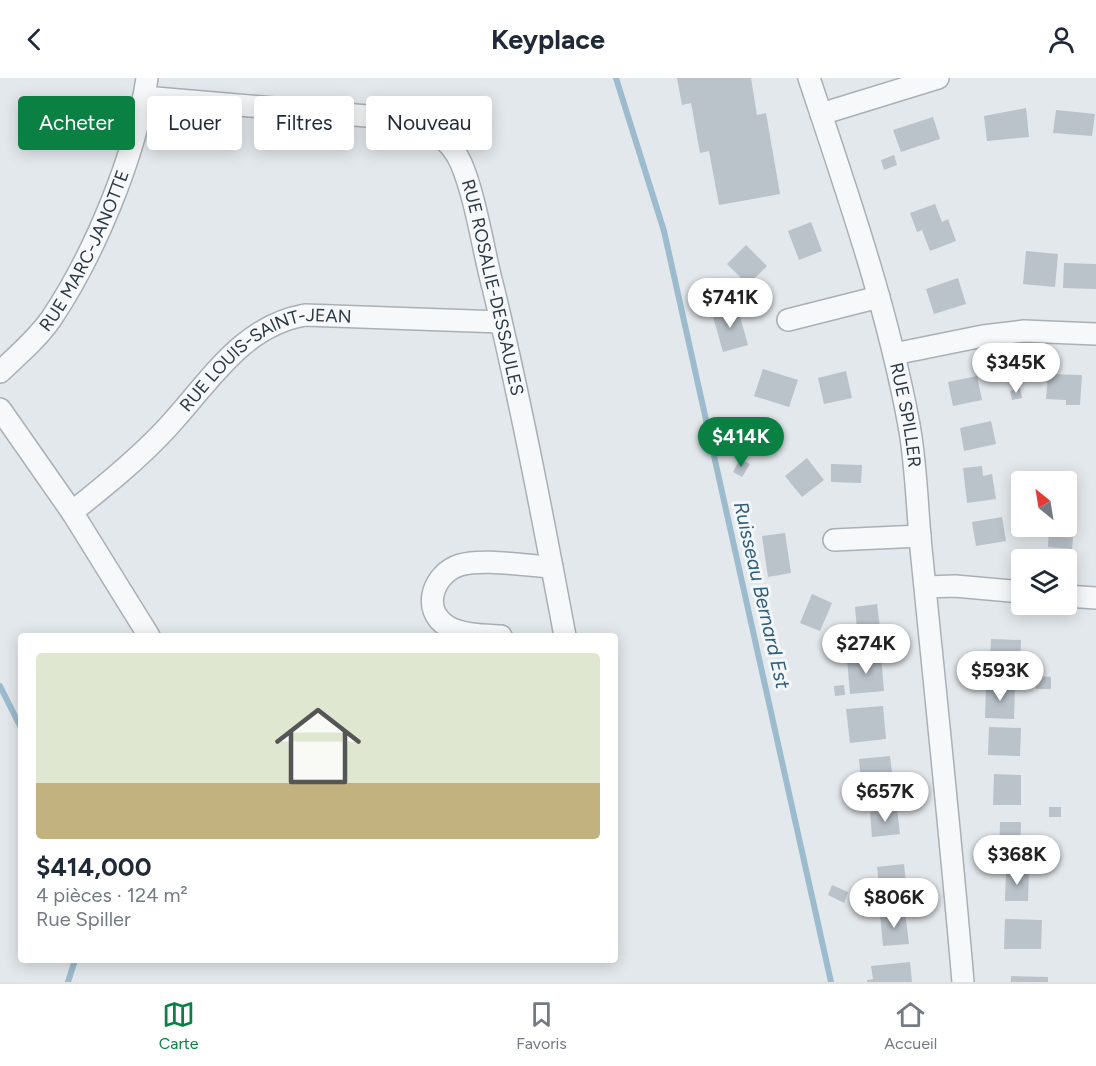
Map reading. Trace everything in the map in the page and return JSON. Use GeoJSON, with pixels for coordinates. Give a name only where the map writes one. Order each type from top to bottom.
{"type":"FeatureCollection","features":[{"type":"Feature","properties":{"kind":"street","name":"RUE SPILLER"},"geometry":{"type":"LineString","coordinates":[[809,78],[850,196],[879,297],[894,354],[913,452],[963,982]]}},
{"type":"Feature","properties":{"kind":"street"},"geometry":{"type":"LineString","coordinates":[[821,114],[938,78]]}},
{"type":"Feature","properties":{"kind":"street","name":"RUE ROSALIE-DESSAULES"},"geometry":{"type":"LineString","coordinates":[[146,88],[402,119],[422,124],[438,133],[461,164],[523,410],[565,633]]}},
{"type":"Feature","properties":{"kind":"street","name":"RUE MARC-JANOTTE"},"geometry":{"type":"LineString","coordinates":[[0,372],[49,321],[80,272],[119,181],[146,88]]}},
{"type":"Feature","properties":{"kind":"street"},"geometry":{"type":"LineString","coordinates":[[788,320],[879,297]]}},
{"type":"Feature","properties":{"kind":"street","name":"RUE LOUIS-SAINT-JEAN"},"geometry":{"type":"LineString","coordinates":[[72,512],[123,471],[165,429],[244,342],[284,318],[305,315],[501,322]]}},
{"type":"Feature","properties":{"kind":"street"},"geometry":{"type":"LineString","coordinates":[[894,354],[1006,333],[1046,331],[1096,334]]}},
{"type":"Feature","properties":{"kind":"street"},"geometry":{"type":"LineString","coordinates":[[0,409],[72,512],[147,633]]}},
{"type":"Feature","properties":{"kind":"street"},"geometry":{"type":"LineString","coordinates":[[834,540],[920,536]]}},
{"type":"Feature","properties":{"kind":"street"},"geometry":{"type":"LineString","coordinates":[[473,633],[447,626],[437,616],[432,603],[435,585],[444,573],[461,565],[478,564],[552,567]]}},
{"type":"Feature","properties":{"kind":"street"},"geometry":{"type":"LineString","coordinates":[[926,587],[955,586],[1011,591]]}},
{"type":"Feature","properties":{"kind":"street"},"geometry":{"type":"LineString","coordinates":[[1077,597],[1096,598]]}},
{"type":"Feature","properties":{"kind":"building"},"geometry":{"type":"Polygon","coordinates":[[[677,78],[751,78],[757,115],[766,113],[780,194],[719,205],[709,151],[700,153],[691,103],[682,105],[677,78]]]}},
{"type":"Feature","properties":{"kind":"building"},"geometry":{"type":"Polygon","coordinates":[[[1026,108],[1029,137],[987,141],[984,116],[1026,108]]]}},
{"type":"Feature","properties":{"kind":"building"},"geometry":{"type":"Polygon","coordinates":[[[1056,110],[1095,114],[1092,136],[1053,133],[1056,110]]]}},
{"type":"Feature","properties":{"kind":"building"},"geometry":{"type":"Polygon","coordinates":[[[933,117],[940,139],[901,152],[893,130],[933,117]]]}},
{"type":"Feature","properties":{"kind":"building"},"geometry":{"type":"Polygon","coordinates":[[[894,155],[897,165],[884,170],[881,160],[894,155]]]}},
{"type":"Feature","properties":{"kind":"building"},"geometry":{"type":"Polygon","coordinates":[[[935,204],[942,222],[948,219],[956,241],[930,251],[922,230],[917,232],[910,213],[935,204]]]}},
{"type":"Feature","properties":{"kind":"building"},"geometry":{"type":"Polygon","coordinates":[[[811,222],[822,251],[799,260],[788,231],[811,222]]]}},
{"type":"Feature","properties":{"kind":"building"},"geometry":{"type":"Polygon","coordinates":[[[746,245],[767,266],[748,285],[727,264],[746,245]]]}},
{"type":"Feature","properties":{"kind":"building"},"geometry":{"type":"Polygon","coordinates":[[[1026,251],[1058,254],[1055,287],[1023,284],[1026,251]]]}},
{"type":"Feature","properties":{"kind":"building"},"geometry":{"type":"Polygon","coordinates":[[[1064,263],[1096,264],[1096,289],[1063,288],[1064,263]]]}},
{"type":"Feature","properties":{"kind":"building"},"geometry":{"type":"Polygon","coordinates":[[[958,278],[966,304],[934,314],[926,289],[958,278]]]}},
{"type":"Feature","properties":{"kind":"building"},"geometry":{"type":"Polygon","coordinates":[[[737,306],[748,345],[723,352],[712,313],[737,306]]]}},
{"type":"Feature","properties":{"kind":"building"},"geometry":{"type":"Polygon","coordinates":[[[763,369],[798,380],[789,407],[754,396],[763,369]]]}},
{"type":"Feature","properties":{"kind":"building"},"geometry":{"type":"Polygon","coordinates":[[[846,371],[852,398],[824,404],[818,378],[846,371]]]}},
{"type":"Feature","properties":{"kind":"building"},"geometry":{"type":"Polygon","coordinates":[[[1048,374],[1082,375],[1080,405],[1066,405],[1066,400],[1046,399],[1048,374]]]}},
{"type":"Feature","properties":{"kind":"building"},"geometry":{"type":"Polygon","coordinates":[[[977,376],[982,400],[953,406],[948,382],[977,376]]]}},
{"type":"Feature","properties":{"kind":"building"},"geometry":{"type":"Polygon","coordinates":[[[1020,388],[1022,398],[1012,400],[1010,391],[1020,388]]]}},
{"type":"Feature","properties":{"kind":"building"},"geometry":{"type":"Polygon","coordinates":[[[991,421],[996,444],[964,451],[960,428],[991,421]]]}},
{"type":"Feature","properties":{"kind":"building"},"geometry":{"type":"Polygon","coordinates":[[[807,458],[824,480],[802,497],[785,476],[807,458]]]}},
{"type":"Feature","properties":{"kind":"building"},"geometry":{"type":"Polygon","coordinates":[[[740,459],[750,464],[742,477],[733,472],[740,459]]]}},
{"type":"Feature","properties":{"kind":"building"},"geometry":{"type":"Polygon","coordinates":[[[831,464],[862,465],[861,483],[831,482],[831,464]]]}},
{"type":"Feature","properties":{"kind":"building"},"geometry":{"type":"Polygon","coordinates":[[[982,466],[983,476],[992,474],[996,499],[967,503],[963,468],[982,466]]]}},
{"type":"Feature","properties":{"kind":"building"},"geometry":{"type":"Polygon","coordinates":[[[1002,517],[1006,541],[976,546],[972,522],[1002,517]]]}},
{"type":"Feature","properties":{"kind":"building"},"geometry":{"type":"Polygon","coordinates":[[[785,533],[791,573],[768,577],[762,536],[785,533]]]}},
{"type":"Feature","properties":{"kind":"building"},"geometry":{"type":"Polygon","coordinates":[[[1048,537],[1073,537],[1072,549],[1048,547],[1048,537]]]}},
{"type":"Feature","properties":{"kind":"building"},"geometry":{"type":"Polygon","coordinates":[[[812,594],[832,603],[820,631],[800,623],[812,594]]]}},
{"type":"Feature","properties":{"kind":"building"},"geometry":{"type":"Polygon","coordinates":[[[877,604],[880,628],[857,630],[855,607],[877,604]]]}},
{"type":"Feature","properties":{"kind":"building"},"geometry":{"type":"Polygon","coordinates":[[[991,639],[1021,640],[1020,667],[990,667],[991,639]]]}},
{"type":"Feature","properties":{"kind":"building"},"geometry":{"type":"Polygon","coordinates":[[[881,655],[884,691],[850,694],[847,659],[881,655]]]}},
{"type":"Feature","properties":{"kind":"building"},"geometry":{"type":"Polygon","coordinates":[[[1036,676],[1051,677],[1051,689],[1036,689],[1036,676]]]}},
{"type":"Feature","properties":{"kind":"building"},"geometry":{"type":"Polygon","coordinates":[[[844,685],[845,695],[835,696],[834,686],[844,685]]]}},
{"type":"Feature","properties":{"kind":"building"},"geometry":{"type":"Polygon","coordinates":[[[986,686],[1015,687],[1014,719],[985,718],[986,686]]]}},
{"type":"Feature","properties":{"kind":"building"},"geometry":{"type":"Polygon","coordinates":[[[883,706],[886,739],[850,743],[846,709],[883,706]]]}},
{"type":"Feature","properties":{"kind":"building"},"geometry":{"type":"Polygon","coordinates":[[[989,727],[1021,728],[1020,756],[988,755],[989,727]]]}},
{"type":"Feature","properties":{"kind":"building"},"geometry":{"type":"Polygon","coordinates":[[[890,756],[894,788],[862,791],[859,759],[890,756]]]}},
{"type":"Feature","properties":{"kind":"building"},"geometry":{"type":"Polygon","coordinates":[[[994,774],[1021,775],[1021,805],[993,805],[994,774]]]}},
{"type":"Feature","properties":{"kind":"building"},"geometry":{"type":"Polygon","coordinates":[[[1049,807],[1061,807],[1061,817],[1049,817],[1049,807]]]}},
{"type":"Feature","properties":{"kind":"building"},"geometry":{"type":"Polygon","coordinates":[[[897,809],[900,834],[872,837],[870,812],[897,809]]]}},
{"type":"Feature","properties":{"kind":"building"},"geometry":{"type":"Polygon","coordinates":[[[1000,822],[1021,822],[1020,859],[999,858],[1000,822]]]}},
{"type":"Feature","properties":{"kind":"building"},"geometry":{"type":"Polygon","coordinates":[[[904,864],[907,892],[880,895],[877,867],[904,864]]]}},
{"type":"Feature","properties":{"kind":"building"},"geometry":{"type":"Polygon","coordinates":[[[1006,870],[1029,871],[1028,901],[1005,901],[1006,870]]]}},
{"type":"Feature","properties":{"kind":"building"},"geometry":{"type":"Polygon","coordinates":[[[832,885],[848,892],[844,903],[828,895],[832,885]]]}},
{"type":"Feature","properties":{"kind":"building"},"geometry":{"type":"Polygon","coordinates":[[[905,912],[909,944],[883,946],[880,914],[905,912]]]}},
{"type":"Feature","properties":{"kind":"building"},"geometry":{"type":"Polygon","coordinates":[[[1005,919],[1042,920],[1041,949],[1004,949],[1005,919]]]}},
{"type":"Feature","properties":{"kind":"building"},"geometry":{"type":"Polygon","coordinates":[[[910,962],[912,982],[867,982],[873,979],[871,966],[910,962]]]}},
{"type":"Feature","properties":{"kind":"building"},"geometry":{"type":"Polygon","coordinates":[[[1011,976],[1048,977],[1048,982],[1011,982],[1011,976]]]}},
{"type":"Feature","properties":{"kind":"waterway","name":"Ruisseau Bernard Est"},"geometry":{"type":"LineString","coordinates":[[616,78],[664,231],[831,982]]}},
{"type":"Feature","properties":{"kind":"waterway"},"geometry":{"type":"LineString","coordinates":[[0,686],[18,722]]}},
{"type":"Feature","properties":{"kind":"waterway"},"geometry":{"type":"LineString","coordinates":[[68,982],[74,963]]}}]}
